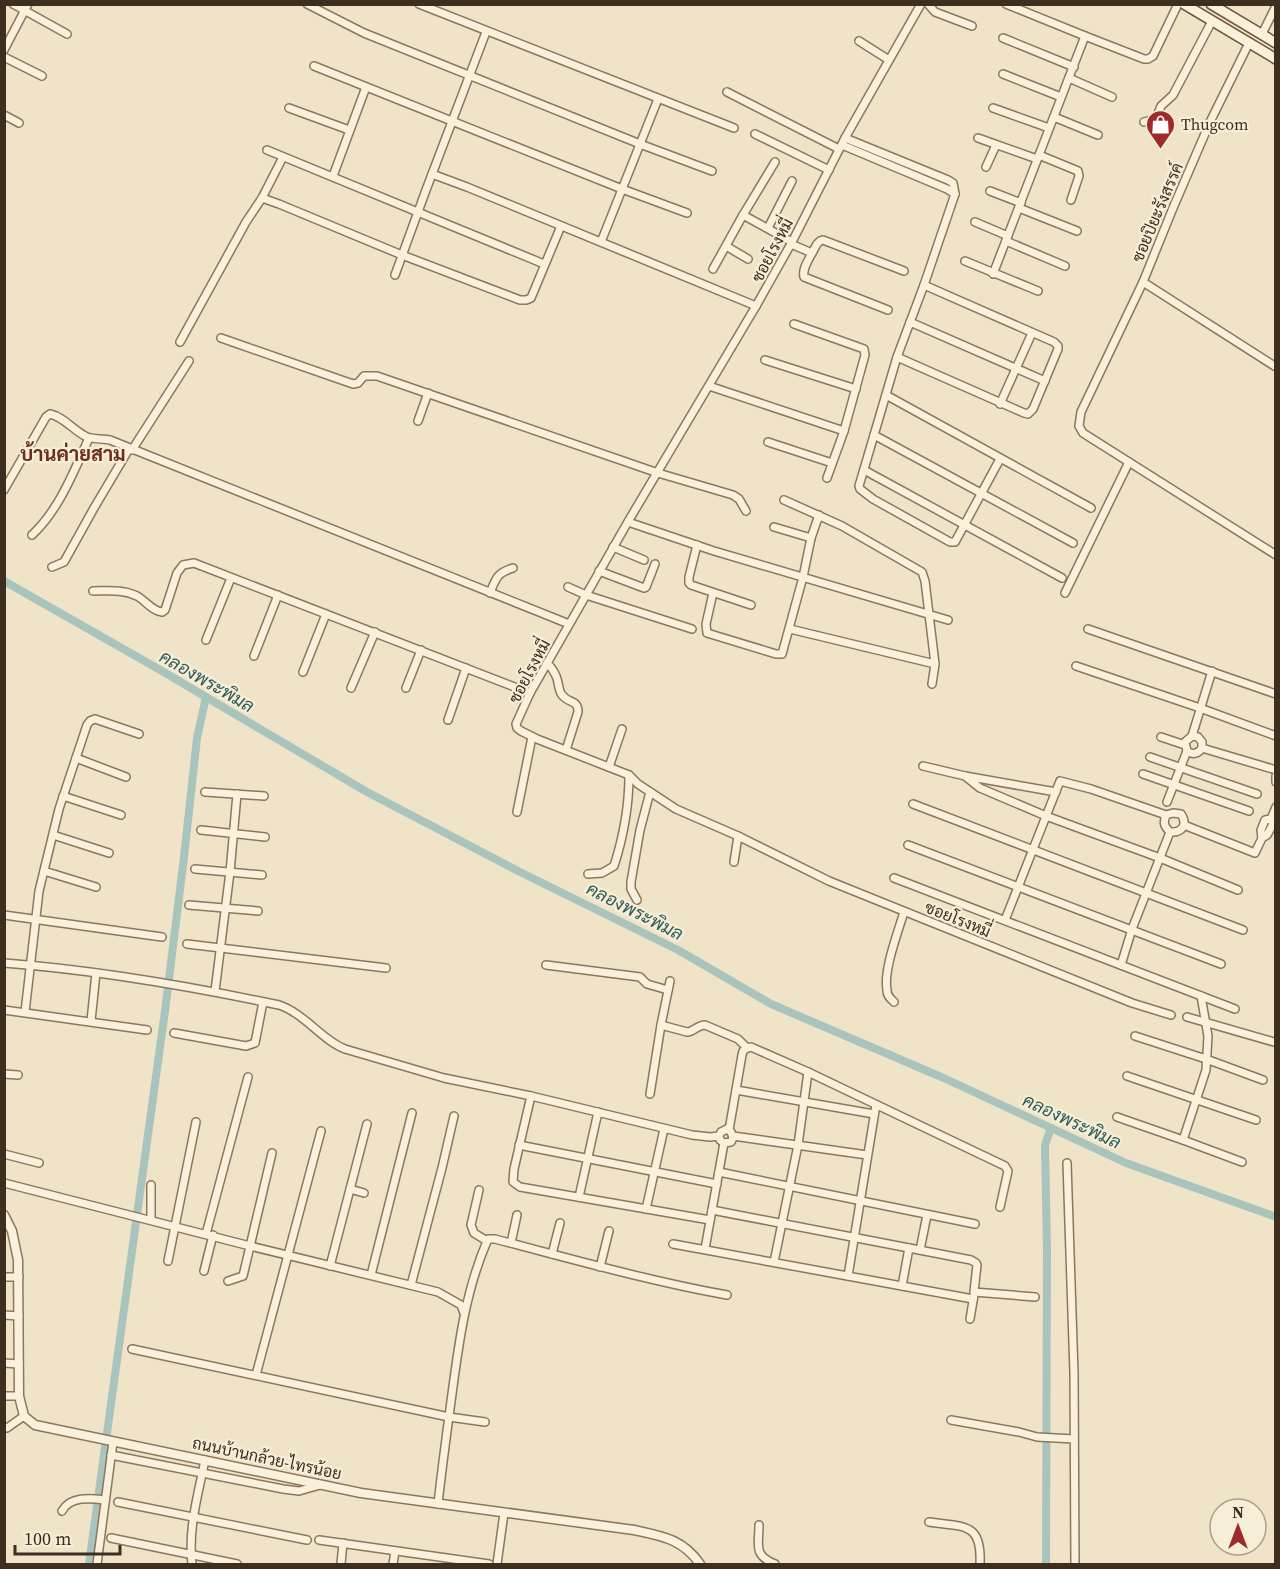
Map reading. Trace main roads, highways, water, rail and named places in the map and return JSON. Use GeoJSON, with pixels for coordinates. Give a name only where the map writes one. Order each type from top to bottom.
{"type":"FeatureCollection","features":[{"type":"Feature","properties":{"kind":"main road"},"geometry":{"type":"LineString","coordinates":[[1184,4],[1275,59]]}},
{"type":"Feature","properties":{"kind":"main road"},"geometry":{"type":"LineString","coordinates":[[1211,4],[1226,8],[1275,43]]}},
{"type":"Feature","properties":{"kind":"waterway","name":"คลองพระพิมล"},"geometry":{"type":"LineString","coordinates":[[4,581],[367,792],[518,871],[678,950],[771,1004],[946,1079],[1126,1163],[1276,1217]]}},
{"type":"Feature","properties":{"kind":"waterway"},"geometry":{"type":"LineString","coordinates":[[89,1564],[165,1011],[197,738],[206,697]]}},
{"type":"Feature","properties":{"kind":"waterway"},"geometry":{"type":"LineString","coordinates":[[1046,1564],[1045,1145],[1051,1128]]}},
{"type":"Feature","properties":{"kind":"place","name":"Thugcom"},"geometry":{"type":"Point","coordinates":[1160,150]}},
{"type":"Feature","properties":{"kind":"district","name":"บ้านค่ายสาม"},"geometry":{"type":"Point","coordinates":[73,454]}}]}
